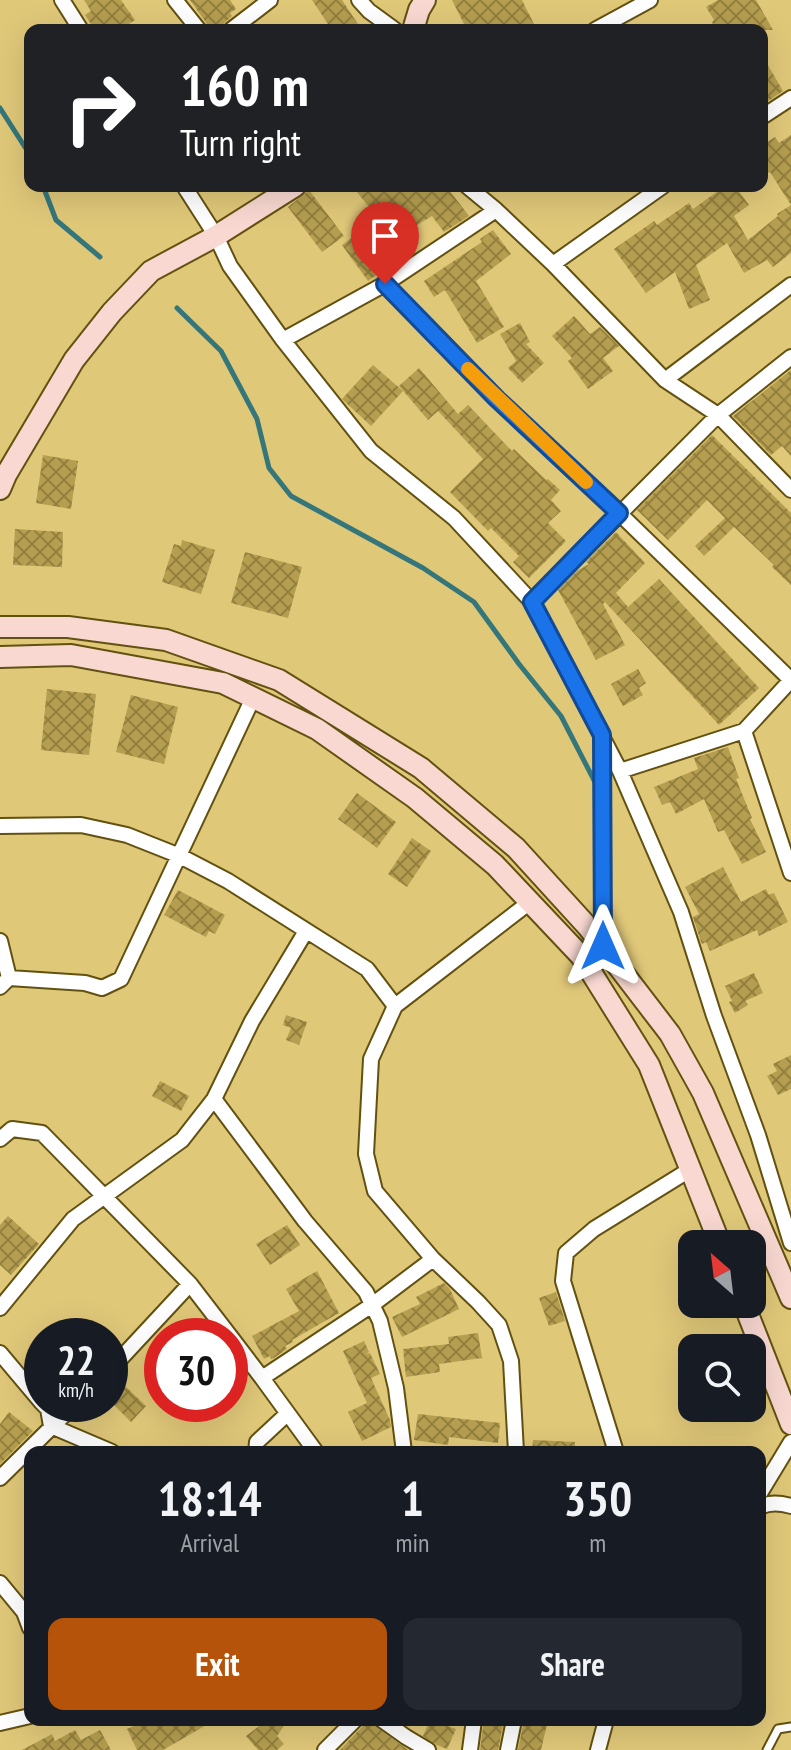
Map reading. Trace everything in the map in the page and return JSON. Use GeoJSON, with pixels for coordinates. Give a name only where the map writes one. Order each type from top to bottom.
{"type":"FeatureCollection","features":[{"type":"Feature","properties":{"kind":"main road"},"geometry":{"type":"LineString","coordinates":[[415,24],[425,0]]}},
{"type":"Feature","properties":{"kind":"main road"},"geometry":{"type":"LineString","coordinates":[[0,489],[74,360],[112,312],[151,271],[216,236],[286,192]]}},
{"type":"Feature","properties":{"kind":"main road"},"geometry":{"type":"LineString","coordinates":[[0,627],[68,627],[166,640],[279,680],[421,768],[516,848],[588,927],[670,1034],[703,1093],[791,1298]]}},
{"type":"Feature","properties":{"kind":"main road"},"geometry":{"type":"LineString","coordinates":[[0,657],[71,655],[223,683],[317,729],[415,798],[495,865],[581,956],[649,1065],[715,1230]]}},
{"type":"Feature","properties":{"kind":"main road"},"geometry":{"type":"LineString","coordinates":[[749,1318],[791,1424]]}},
{"type":"Feature","properties":{"kind":"street"},"geometry":{"type":"LineString","coordinates":[[62,0],[77,24]]}},
{"type":"Feature","properties":{"kind":"street"},"geometry":{"type":"LineString","coordinates":[[175,0],[194,24]]}},
{"type":"Feature","properties":{"kind":"street"},"geometry":{"type":"LineString","coordinates":[[239,24],[270,0]]}},
{"type":"Feature","properties":{"kind":"street"},"geometry":{"type":"LineString","coordinates":[[359,0],[387,24]]}},
{"type":"Feature","properties":{"kind":"street"},"geometry":{"type":"LineString","coordinates":[[606,24],[650,0]]}},
{"type":"Feature","properties":{"kind":"street"},"geometry":{"type":"LineString","coordinates":[[768,113],[791,98]]}},
{"type":"Feature","properties":{"kind":"street"},"geometry":{"type":"LineString","coordinates":[[188,192],[216,236],[230,266],[283,340],[371,451],[454,518],[532,602],[620,771],[681,912],[714,1016],[758,1135],[791,1243]]}},
{"type":"Feature","properties":{"kind":"street"},"geometry":{"type":"LineString","coordinates":[[474,192],[553,264],[665,380],[718,415],[791,490]]}},
{"type":"Feature","properties":{"kind":"street"},"geometry":{"type":"LineString","coordinates":[[553,264],[655,192]]}},
{"type":"Feature","properties":{"kind":"street"},"geometry":{"type":"LineString","coordinates":[[283,340],[385,284],[496,210]]}},
{"type":"Feature","properties":{"kind":"street"},"geometry":{"type":"LineString","coordinates":[[385,284],[497,399],[791,680],[744,731],[620,771]]}},
{"type":"Feature","properties":{"kind":"street"},"geometry":{"type":"LineString","coordinates":[[665,380],[791,285]]}},
{"type":"Feature","properties":{"kind":"street"},"geometry":{"type":"LineString","coordinates":[[532,602],[718,415],[791,357]]}},
{"type":"Feature","properties":{"kind":"street"},"geometry":{"type":"LineString","coordinates":[[0,941],[5,982],[85,983],[102,988],[121,979],[253,698]]}},
{"type":"Feature","properties":{"kind":"street"},"geometry":{"type":"LineString","coordinates":[[744,731],[791,873]]}},
{"type":"Feature","properties":{"kind":"street"},"geometry":{"type":"LineString","coordinates":[[602,735],[603,946]]}},
{"type":"Feature","properties":{"kind":"street"},"geometry":{"type":"LineString","coordinates":[[0,826],[81,825],[127,835],[180,856],[228,881],[367,969],[395,1006]]}},
{"type":"Feature","properties":{"kind":"street"},"geometry":{"type":"LineString","coordinates":[[516,1446],[511,1361],[499,1325],[433,1259],[375,1191],[366,1154],[371,1059],[395,1006],[530,902]]}},
{"type":"Feature","properties":{"kind":"street"},"geometry":{"type":"LineString","coordinates":[[0,1308],[73,1219],[182,1140],[214,1099],[252,1021],[306,931]]}},
{"type":"Feature","properties":{"kind":"street"},"geometry":{"type":"LineString","coordinates":[[214,1099],[305,1221],[366,1292],[380,1321],[396,1388],[403,1446]]}},
{"type":"Feature","properties":{"kind":"street"},"geometry":{"type":"LineString","coordinates":[[0,1139],[12,1129],[42,1133],[190,1284],[216,1318]]}},
{"type":"Feature","properties":{"kind":"street"},"geometry":{"type":"LineString","coordinates":[[614,1446],[563,1281],[566,1253],[594,1229],[691,1169]]}},
{"type":"Feature","properties":{"kind":"street"},"geometry":{"type":"LineString","coordinates":[[262,1378],[372,1305],[433,1259]]}},
{"type":"Feature","properties":{"kind":"street"},"geometry":{"type":"LineString","coordinates":[[128,1351],[190,1284]]}},
{"type":"Feature","properties":{"kind":"street"},"geometry":{"type":"LineString","coordinates":[[0,1353],[24,1381]]}},
{"type":"Feature","properties":{"kind":"street"},"geometry":{"type":"LineString","coordinates":[[248,1360],[311,1446]]}},
{"type":"Feature","properties":{"kind":"street"},"geometry":{"type":"LineString","coordinates":[[257,1446],[257,1442],[287,1414]]}},
{"type":"Feature","properties":{"kind":"street"},"geometry":{"type":"LineString","coordinates":[[50,1422],[51,1426]]}},
{"type":"Feature","properties":{"kind":"street"},"geometry":{"type":"LineString","coordinates":[[31,1446],[55,1422]]}},
{"type":"Feature","properties":{"kind":"street"},"geometry":{"type":"LineString","coordinates":[[51,1426],[98,1446]]}},
{"type":"Feature","properties":{"kind":"street"},"geometry":{"type":"LineString","coordinates":[[766,1483],[791,1442]]}},
{"type":"Feature","properties":{"kind":"street"},"geometry":{"type":"LineString","coordinates":[[0,1478],[24,1454]]}},
{"type":"Feature","properties":{"kind":"street"},"geometry":{"type":"LineString","coordinates":[[766,1504],[791,1506]]}},
{"type":"Feature","properties":{"kind":"street"},"geometry":{"type":"LineString","coordinates":[[0,1583],[24,1607]]}},
{"type":"Feature","properties":{"kind":"street"},"geometry":{"type":"LineString","coordinates":[[0,1723],[24,1717]]}},
{"type":"Feature","properties":{"kind":"street"},"geometry":{"type":"LineString","coordinates":[[325,1750],[349,1726]]}},
{"type":"Feature","properties":{"kind":"street"},"geometry":{"type":"LineString","coordinates":[[390,1726],[428,1750]]}},
{"type":"Feature","properties":{"kind":"street"},"geometry":{"type":"LineString","coordinates":[[406,1737],[409,1726]]}},
{"type":"Feature","properties":{"kind":"street"},"geometry":{"type":"LineString","coordinates":[[470,1750],[473,1726]]}},
{"type":"Feature","properties":{"kind":"street"},"geometry":{"type":"LineString","coordinates":[[508,1750],[513,1726]]}},
{"type":"Feature","properties":{"kind":"street"},"geometry":{"type":"LineString","coordinates":[[598,1750],[604,1726]]}},
{"type":"Feature","properties":{"kind":"lane"},"geometry":{"type":"LineString","coordinates":[[767,1750],[778,1729],[791,1727]]}},
{"type":"Feature","properties":{"kind":"building"},"geometry":{"type":"Polygon","coordinates":[[[84,0],[121,0],[135,20],[129,24],[91,24],[85,15],[91,11],[84,0]]]}},
{"type":"Feature","properties":{"kind":"building"},"geometry":{"type":"Polygon","coordinates":[[[190,0],[230,0],[236,9],[230,13],[232,16],[224,24],[207,24],[190,0]]]}},
{"type":"Feature","properties":{"kind":"building"},"geometry":{"type":"Polygon","coordinates":[[[312,0],[342,0],[358,24],[328,24],[312,0]]]}},
{"type":"Feature","properties":{"kind":"building"},"geometry":{"type":"Polygon","coordinates":[[[452,0],[522,0],[534,24],[464,24],[452,0]]]}},
{"type":"Feature","properties":{"kind":"building"},"geometry":{"type":"Polygon","coordinates":[[[718,0],[756,0],[773,30],[768,30],[768,24],[713,24],[714,20],[706,7],[718,0]]]}},
{"type":"Feature","properties":{"kind":"building"},"geometry":{"type":"Polygon","coordinates":[[[768,65],[783,91],[768,101],[768,65]]]}},
{"type":"Feature","properties":{"kind":"building"},"geometry":{"type":"Polygon","coordinates":[[[791,135],[791,205],[768,173],[768,141],[775,137],[779,143],[791,135]]]}},
{"type":"Feature","properties":{"kind":"building"},"geometry":{"type":"Polygon","coordinates":[[[311,192],[344,236],[322,252],[288,207],[311,192]]]}},
{"type":"Feature","properties":{"kind":"building"},"geometry":{"type":"Polygon","coordinates":[[[357,192],[451,192],[469,216],[444,232],[432,216],[404,233],[416,252],[397,264],[395,261],[368,281],[342,245],[378,218],[357,192]]]}},
{"type":"Feature","properties":{"kind":"building"},"geometry":{"type":"Polygon","coordinates":[[[717,192],[739,192],[749,205],[734,216],[748,240],[791,205],[791,253],[773,267],[767,260],[744,273],[727,243],[696,265],[710,300],[689,309],[675,272],[646,293],[614,249],[654,221],[657,225],[689,203],[693,209],[717,192]]]}},
{"type":"Feature","properties":{"kind":"building"},"geometry":{"type":"Polygon","coordinates":[[[493,230],[511,254],[476,281],[504,327],[477,343],[445,290],[434,297],[424,281],[482,242],[480,239],[493,230]]]}},
{"type":"Feature","properties":{"kind":"building"},"geometry":{"type":"Polygon","coordinates":[[[574,316],[590,334],[600,327],[619,346],[603,358],[613,371],[588,389],[568,361],[572,358],[552,336],[574,316]]]}},
{"type":"Feature","properties":{"kind":"building"},"geometry":{"type":"Polygon","coordinates":[[[520,323],[530,342],[526,344],[544,363],[522,383],[508,368],[516,361],[500,334],[520,323]]]}},
{"type":"Feature","properties":{"kind":"building"},"geometry":{"type":"Polygon","coordinates":[[[373,365],[403,391],[371,426],[342,399],[373,365]]]}},
{"type":"Feature","properties":{"kind":"building"},"geometry":{"type":"Polygon","coordinates":[[[419,368],[458,414],[468,405],[512,451],[514,449],[560,490],[551,500],[561,511],[548,523],[566,541],[529,578],[513,562],[519,556],[491,528],[488,531],[450,492],[483,459],[438,411],[428,420],[399,386],[419,368]]]}},
{"type":"Feature","properties":{"kind":"building"},"geometry":{"type":"Polygon","coordinates":[[[791,370],[791,456],[782,446],[771,455],[733,416],[791,370]]]}},
{"type":"Feature","properties":{"kind":"building"},"geometry":{"type":"Polygon","coordinates":[[[712,435],[791,513],[791,585],[734,527],[704,556],[695,546],[725,518],[707,500],[668,540],[637,510],[712,435]]]}},
{"type":"Feature","properties":{"kind":"building"},"geometry":{"type":"Polygon","coordinates":[[[43,455],[78,461],[71,509],[36,503],[43,455]]]}},
{"type":"Feature","properties":{"kind":"building"},"geometry":{"type":"Polygon","coordinates":[[[15,529],[63,532],[62,567],[13,565],[15,529]]]}},
{"type":"Feature","properties":{"kind":"building"},"geometry":{"type":"Polygon","coordinates":[[[616,532],[645,563],[616,593],[628,607],[659,579],[759,688],[719,725],[605,602],[603,604],[625,645],[596,660],[558,590],[589,564],[586,562],[616,532]]]}},
{"type":"Feature","properties":{"kind":"building"},"geometry":{"type":"Polygon","coordinates":[[[182,540],[215,550],[201,594],[162,582],[174,544],[181,546],[182,540]]]}},
{"type":"Feature","properties":{"kind":"building"},"geometry":{"type":"Polygon","coordinates":[[[245,552],[302,567],[288,618],[231,603],[245,552]]]}},
{"type":"Feature","properties":{"kind":"building"},"geometry":{"type":"Polygon","coordinates":[[[638,669],[646,683],[639,688],[643,695],[623,706],[611,684],[638,669]]]}},
{"type":"Feature","properties":{"kind":"building"},"geometry":{"type":"Polygon","coordinates":[[[47,689],[96,694],[89,755],[41,750],[47,689]]]}},
{"type":"Feature","properties":{"kind":"building"},"geometry":{"type":"Polygon","coordinates":[[[131,695],[178,707],[164,764],[116,752],[131,695]]]}},
{"type":"Feature","properties":{"kind":"building"},"geometry":{"type":"Polygon","coordinates":[[[728,747],[750,819],[766,852],[742,864],[724,830],[718,832],[704,799],[676,814],[670,802],[662,805],[654,787],[698,769],[694,758],[728,747]]]}},
{"type":"Feature","properties":{"kind":"building"},"geometry":{"type":"Polygon","coordinates":[[[357,793],[396,822],[377,848],[338,819],[357,793]]]}},
{"type":"Feature","properties":{"kind":"building"},"geometry":{"type":"Polygon","coordinates":[[[412,838],[431,851],[407,887],[388,874],[412,838]]]}},
{"type":"Feature","properties":{"kind":"building"},"geometry":{"type":"Polygon","coordinates":[[[723,867],[741,902],[766,889],[769,895],[774,893],[788,922],[759,936],[757,930],[710,951],[706,942],[701,942],[693,917],[699,914],[685,887],[723,867]]]}},
{"type":"Feature","properties":{"kind":"building"},"geometry":{"type":"Polygon","coordinates":[[[178,890],[225,915],[215,934],[209,931],[206,937],[164,915],[178,890]]]}},
{"type":"Feature","properties":{"kind":"building"},"geometry":{"type":"Polygon","coordinates":[[[754,973],[763,993],[745,1001],[748,1005],[735,1013],[725,986],[754,973]]]}},
{"type":"Feature","properties":{"kind":"building"},"geometry":{"type":"Polygon","coordinates":[[[286,1015],[307,1022],[299,1045],[286,1040],[291,1028],[283,1025],[286,1015]]]}},
{"type":"Feature","properties":{"kind":"building"},"geometry":{"type":"Polygon","coordinates":[[[791,1055],[791,1089],[778,1095],[767,1076],[777,1071],[773,1064],[791,1055]]]}},
{"type":"Feature","properties":{"kind":"building"},"geometry":{"type":"Polygon","coordinates":[[[160,1081],[189,1096],[181,1111],[152,1096],[160,1081]]]}},
{"type":"Feature","properties":{"kind":"building"},"geometry":{"type":"Polygon","coordinates":[[[8,1216],[39,1244],[11,1275],[0,1265],[0,1225],[8,1216]]]}},
{"type":"Feature","properties":{"kind":"building"},"geometry":{"type":"Polygon","coordinates":[[[287,1225],[300,1245],[270,1265],[256,1244],[287,1225]]]}},
{"type":"Feature","properties":{"kind":"building"},"geometry":{"type":"Polygon","coordinates":[[[317,1271],[339,1313],[292,1340],[285,1346],[287,1349],[274,1358],[264,1359],[252,1336],[299,1311],[286,1289],[317,1271]]]}},
{"type":"Feature","properties":{"kind":"building"},"geometry":{"type":"Polygon","coordinates":[[[444,1283],[459,1309],[402,1337],[392,1317],[420,1304],[416,1297],[444,1283]]]}},
{"type":"Feature","properties":{"kind":"building"},"geometry":{"type":"Polygon","coordinates":[[[556,1292],[565,1321],[549,1326],[539,1298],[556,1292]]]}},
{"type":"Feature","properties":{"kind":"building"},"geometry":{"type":"Polygon","coordinates":[[[478,1333],[482,1358],[439,1364],[440,1372],[406,1377],[403,1349],[449,1344],[448,1337],[478,1333]]]}},
{"type":"Feature","properties":{"kind":"building"},"geometry":{"type":"Polygon","coordinates":[[[364,1341],[369,1352],[366,1354],[370,1353],[380,1374],[371,1378],[391,1427],[362,1441],[348,1412],[367,1403],[343,1351],[364,1341]]]}},
{"type":"Feature","properties":{"kind":"building"},"geometry":{"type":"Polygon","coordinates":[[[128,1389],[144,1404],[131,1422],[128,1419],[128,1389]]]}},
{"type":"Feature","properties":{"kind":"building"},"geometry":{"type":"Polygon","coordinates":[[[9,1412],[33,1431],[0,1464],[0,1424],[9,1412]]]}},
{"type":"Feature","properties":{"kind":"building"},"geometry":{"type":"Polygon","coordinates":[[[418,1414],[500,1423],[498,1443],[449,1437],[448,1445],[414,1440],[418,1414]]]}},
{"type":"Feature","properties":{"kind":"building"},"geometry":{"type":"Polygon","coordinates":[[[533,1440],[575,1442],[575,1446],[532,1446],[533,1440]]]}},
{"type":"Feature","properties":{"kind":"building"},"geometry":{"type":"Polygon","coordinates":[[[134,1726],[205,1726],[163,1750],[137,1750],[127,1729],[134,1726]]]}},
{"type":"Feature","properties":{"kind":"building"},"geometry":{"type":"Polygon","coordinates":[[[259,1726],[284,1726],[277,1736],[284,1744],[277,1750],[258,1750],[246,1736],[259,1726]]]}},
{"type":"Feature","properties":{"kind":"building"},"geometry":{"type":"Polygon","coordinates":[[[375,1726],[408,1750],[340,1750],[362,1727],[375,1726]]]}},
{"type":"Feature","properties":{"kind":"building"},"geometry":{"type":"Polygon","coordinates":[[[427,1726],[456,1729],[447,1749],[423,1736],[427,1726]]]}},
{"type":"Feature","properties":{"kind":"building"},"geometry":{"type":"Polygon","coordinates":[[[483,1726],[503,1726],[498,1750],[480,1750],[483,1726]]]}},
{"type":"Feature","properties":{"kind":"building"},"geometry":{"type":"Polygon","coordinates":[[[523,1726],[547,1726],[541,1750],[518,1750],[523,1726]]]}},
{"type":"Feature","properties":{"kind":"building"},"geometry":{"type":"Polygon","coordinates":[[[75,1730],[81,1740],[100,1730],[111,1750],[22,1750],[52,1734],[55,1741],[75,1730]]]}},
{"type":"Feature","properties":{"kind":"waterway"},"geometry":{"type":"LineString","coordinates":[[0,108],[24,146]]}},
{"type":"Feature","properties":{"kind":"waterway"},"geometry":{"type":"LineString","coordinates":[[45,192],[56,220],[100,257]]}},
{"type":"Feature","properties":{"kind":"waterway"},"geometry":{"type":"LineString","coordinates":[[177,308],[221,351],[257,419],[269,468],[291,496],[423,568],[474,602],[561,716],[597,786]]}},
{"type":"Feature","properties":{"kind":"slow traffic"},"geometry":{"type":"LineString","coordinates":[[468,369],[586,482]]}},
{"type":"Feature","properties":{"kind":"route"},"geometry":{"type":"LineString","coordinates":[[385,284],[497,399],[619,513],[532,602],[602,735],[603,946]]}}]}
